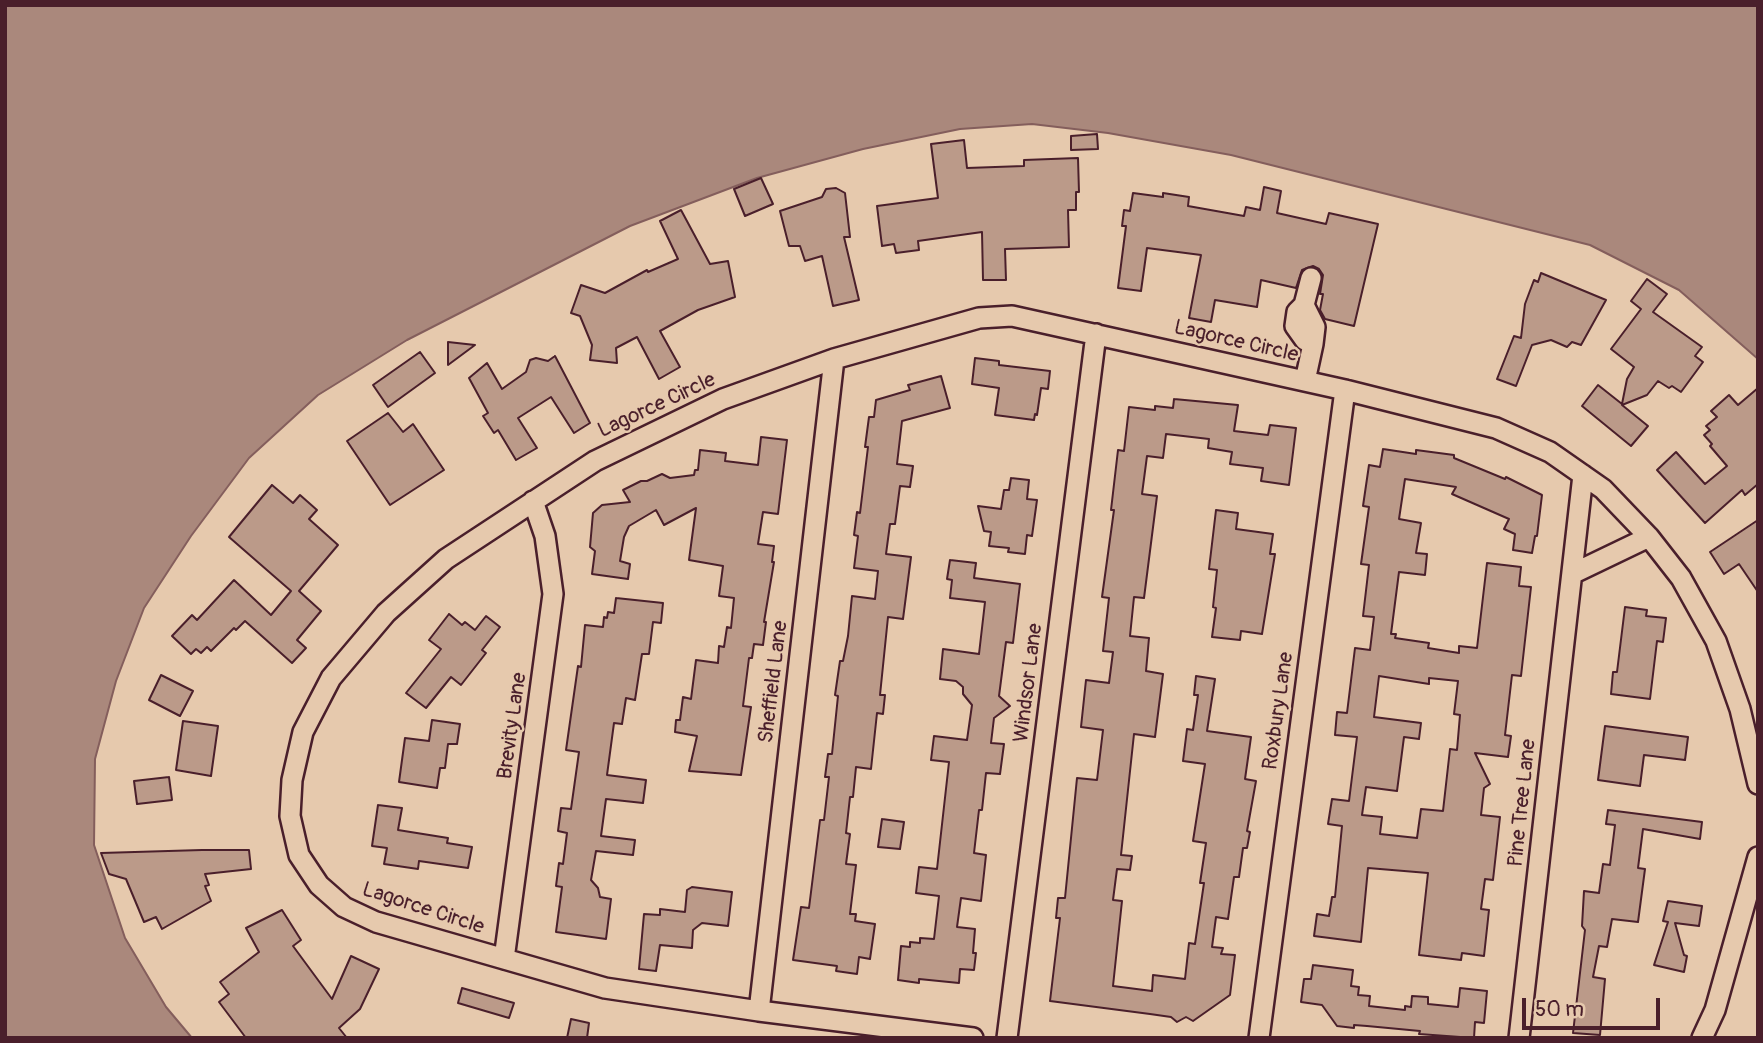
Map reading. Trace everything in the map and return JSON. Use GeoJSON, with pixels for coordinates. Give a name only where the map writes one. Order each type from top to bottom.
{"type":"FeatureCollection","features":[{"type":"Feature","properties":{"kind":"street"},"geometry":{"type":"LineString","coordinates":[[1305,381],[1313,345],[1305,340],[1295,326],[1297,312],[1304,305],[1311,278]]}},
{"type":"Feature","properties":{"kind":"street","name":"Lagorce Circle"},"geometry":{"type":"LineString","coordinates":[[972,1038],[605,988],[376,922],[345,907],[319,886],[299,855],[290,816],[292,780],[303,732],[331,678],[386,613],[446,559],[595,461],[723,399],[834,359],[979,318],[1012,316],[1345,390],[1496,428],[1550,452],[1603,489],[1648,537],[1681,578],[1716,640],[1740,709],[1758,784]]}},
{"type":"Feature","properties":{"kind":"street","name":"Windsor Lane"},"geometry":{"type":"LineString","coordinates":[[1007,1038],[1096,334]]}},
{"type":"Feature","properties":{"kind":"street","name":"Sheffield Lane"},"geometry":{"type":"LineString","coordinates":[[759,1011],[834,359]]}},
{"type":"Feature","properties":{"kind":"street","name":"Roxbury Lane"},"geometry":{"type":"LineString","coordinates":[[1259,1038],[1345,390]]}},
{"type":"Feature","properties":{"kind":"street","name":"Pine Tree Lane"},"geometry":{"type":"LineString","coordinates":[[1520,1038],[1583,475]]}},
{"type":"Feature","properties":{"kind":"street","name":"Brevity Lane"},"geometry":{"type":"LineString","coordinates":[[504,959],[553,594],[545,536],[533,501]]}},
{"type":"Feature","properties":{"kind":"street"},"geometry":{"type":"LineString","coordinates":[[1572,574],[1648,537]]}},
{"type":"Feature","properties":{"kind":"street"},"geometry":{"type":"LineString","coordinates":[[1702,1038],[1715,1010],[1758,857]]}},
{"type":"Feature","properties":{"kind":"shaded area"},"geometry":{"type":"Polygon","coordinates":[[[5,5],[1758,5],[1758,359],[1679,290],[1590,245],[1231,155],[1108,133],[1032,124],[960,129],[863,149],[757,178],[630,226],[407,340],[318,395],[249,458],[191,536],[144,608],[116,681],[95,759],[94,845],[125,938],[166,1007],[192,1038],[5,1038],[5,5]]]}},
{"type":"Feature","properties":{"kind":"building"},"geometry":{"type":"Polygon","coordinates":[[[1097,134],[1098,149],[1071,150],[1071,136],[1097,134]]]}},
{"type":"Feature","properties":{"kind":"building"},"geometry":{"type":"Polygon","coordinates":[[[964,140],[967,168],[1024,166],[1024,160],[1078,158],[1079,192],[1076,192],[1076,210],[1068,210],[1069,247],[1005,249],[1006,280],[983,280],[982,232],[918,241],[919,250],[896,253],[894,244],[882,246],[877,206],[938,198],[931,144],[964,140]]]}},
{"type":"Feature","properties":{"kind":"building"},"geometry":{"type":"Polygon","coordinates":[[[761,178],[773,204],[745,216],[734,189],[761,178]]]}},
{"type":"Feature","properties":{"kind":"building"},"geometry":{"type":"Polygon","coordinates":[[[1264,187],[1281,191],[1277,213],[1326,224],[1329,213],[1378,224],[1354,326],[1325,319],[1320,310],[1323,275],[1313,266],[1302,270],[1296,288],[1261,280],[1257,307],[1215,300],[1211,322],[1189,318],[1201,255],[1147,248],[1141,291],[1118,288],[1126,226],[1122,226],[1124,210],[1130,211],[1133,193],[1163,197],[1163,193],[1189,197],[1188,206],[1244,216],[1246,207],[1260,210],[1264,187]]]}},
{"type":"Feature","properties":{"kind":"building"},"geometry":{"type":"Polygon","coordinates":[[[836,188],[845,193],[850,237],[844,237],[859,300],[833,306],[822,256],[805,261],[800,246],[789,246],[780,211],[822,197],[826,189],[836,188]]]}},
{"type":"Feature","properties":{"kind":"building"},"geometry":{"type":"Polygon","coordinates":[[[681,210],[710,264],[728,261],[735,297],[698,310],[660,331],[680,367],[659,379],[637,337],[616,348],[617,363],[590,360],[592,345],[580,316],[571,313],[581,285],[605,293],[647,270],[648,272],[678,259],[660,221],[681,210]]]}},
{"type":"Feature","properties":{"kind":"building"},"geometry":{"type":"Polygon","coordinates":[[[1541,273],[1606,300],[1581,345],[1572,342],[1567,347],[1551,340],[1532,345],[1516,386],[1497,379],[1514,336],[1521,338],[1525,304],[1534,280],[1538,282],[1541,273]]]}},
{"type":"Feature","properties":{"kind":"building"},"geometry":{"type":"Polygon","coordinates":[[[1647,279],[1667,294],[1653,312],[1702,347],[1695,356],[1703,362],[1681,392],[1658,381],[1647,395],[1622,405],[1648,426],[1631,446],[1582,406],[1598,385],[1622,404],[1627,379],[1634,367],[1611,349],[1641,309],[1631,301],[1647,279]]]}},
{"type":"Feature","properties":{"kind":"building"},"geometry":{"type":"Polygon","coordinates":[[[448,342],[475,345],[448,365],[448,342]]]}},
{"type":"Feature","properties":{"kind":"building"},"geometry":{"type":"Polygon","coordinates":[[[420,352],[435,373],[388,407],[373,385],[420,352]]]}},
{"type":"Feature","properties":{"kind":"building"},"geometry":{"type":"Polygon","coordinates":[[[555,356],[590,423],[574,433],[551,397],[518,418],[537,448],[516,460],[498,430],[494,433],[483,416],[488,413],[469,378],[487,363],[502,389],[526,372],[530,360],[536,358],[548,361],[555,356]]]}},
{"type":"Feature","properties":{"kind":"building"},"geometry":{"type":"Polygon","coordinates":[[[975,358],[999,361],[999,365],[1050,371],[1048,389],[1041,388],[1034,420],[995,415],[999,388],[972,384],[975,358]]]}},
{"type":"Feature","properties":{"kind":"building"},"geometry":{"type":"Polygon","coordinates":[[[941,376],[950,408],[902,421],[897,464],[913,466],[910,487],[900,486],[895,524],[890,524],[886,554],[911,557],[903,619],[888,617],[880,695],[885,695],[883,714],[877,713],[871,769],[856,767],[853,797],[850,797],[846,833],[850,834],[846,864],[856,865],[850,914],[856,914],[855,921],[875,924],[870,959],[859,957],[857,974],[836,971],[837,966],[793,960],[801,907],[809,908],[820,820],[824,820],[829,777],[825,777],[828,754],[832,754],[838,696],[835,695],[840,661],[843,661],[848,636],[852,596],[875,599],[878,571],[854,568],[858,536],[854,535],[857,512],[860,513],[869,417],[874,417],[876,400],[910,390],[908,385],[941,376]]]}},
{"type":"Feature","properties":{"kind":"building"},"geometry":{"type":"Polygon","coordinates":[[[1758,388],[1758,484],[1745,495],[1742,490],[1705,523],[1657,470],[1676,452],[1705,484],[1727,466],[1704,435],[1710,430],[1706,426],[1717,417],[1711,411],[1729,395],[1738,405],[1758,388]]]}},
{"type":"Feature","properties":{"kind":"building"},"geometry":{"type":"Polygon","coordinates":[[[1174,399],[1238,405],[1234,431],[1268,435],[1270,425],[1296,428],[1289,485],[1261,481],[1263,468],[1230,464],[1232,452],[1208,448],[1209,439],[1166,434],[1163,458],[1147,456],[1142,494],[1157,496],[1144,598],[1134,597],[1130,636],[1149,638],[1146,671],[1163,674],[1155,737],[1134,734],[1121,855],[1132,856],[1130,870],[1117,869],[1113,900],[1122,901],[1113,986],[1152,991],[1153,975],[1185,979],[1189,943],[1195,944],[1204,883],[1200,883],[1206,843],[1193,841],[1205,764],[1183,761],[1187,729],[1193,730],[1198,695],[1194,695],[1196,676],[1215,679],[1207,731],[1251,737],[1245,779],[1256,781],[1247,831],[1250,832],[1247,848],[1243,848],[1239,877],[1234,877],[1228,919],[1216,917],[1212,947],[1223,948],[1221,954],[1235,955],[1230,995],[1193,1021],[1186,1017],[1177,1022],[1171,1017],[1050,1001],[1060,918],[1056,918],[1058,898],[1065,898],[1077,778],[1097,780],[1103,730],[1081,727],[1086,680],[1109,683],[1113,652],[1103,651],[1109,598],[1102,597],[1114,510],[1111,510],[1118,450],[1124,451],[1129,407],[1155,410],[1155,406],[1173,408],[1174,399]]]}},
{"type":"Feature","properties":{"kind":"building"},"geometry":{"type":"Polygon","coordinates":[[[388,413],[403,432],[413,424],[444,470],[390,505],[347,441],[388,413]]]}},
{"type":"Feature","properties":{"kind":"building"},"geometry":{"type":"Polygon","coordinates":[[[761,437],[787,440],[778,514],[763,512],[758,544],[774,546],[774,562],[763,645],[754,644],[752,658],[749,658],[743,706],[751,707],[741,775],[689,771],[697,736],[675,732],[676,720],[680,720],[683,697],[691,699],[696,660],[718,663],[719,646],[724,647],[727,627],[731,628],[734,598],[719,596],[723,566],[689,560],[696,508],[664,525],[656,510],[629,526],[624,537],[620,561],[630,564],[628,579],[592,574],[595,551],[590,547],[593,513],[602,505],[630,502],[623,490],[641,481],[662,474],[670,478],[694,475],[695,470],[698,470],[700,450],[726,453],[725,461],[758,465],[761,437]]]}},
{"type":"Feature","properties":{"kind":"building"},"geometry":{"type":"Polygon","coordinates":[[[1383,449],[1416,454],[1416,450],[1454,455],[1454,458],[1505,479],[1506,477],[1542,495],[1532,553],[1513,550],[1515,534],[1504,529],[1509,519],[1452,494],[1456,487],[1405,479],[1399,519],[1421,523],[1416,553],[1427,554],[1425,575],[1399,572],[1391,634],[1396,634],[1395,638],[1429,643],[1428,648],[1459,653],[1459,646],[1477,648],[1487,563],[1521,567],[1519,586],[1531,587],[1521,676],[1512,675],[1505,735],[1511,736],[1508,757],[1475,753],[1490,784],[1484,788],[1481,815],[1500,817],[1493,880],[1485,879],[1481,909],[1489,910],[1484,956],[1462,953],[1461,960],[1419,955],[1428,873],[1368,868],[1361,942],[1314,936],[1317,914],[1329,916],[1332,897],[1335,897],[1342,826],[1328,824],[1332,799],[1349,801],[1357,737],[1335,735],[1337,712],[1347,713],[1355,648],[1370,650],[1374,617],[1363,616],[1369,565],[1361,564],[1369,507],[1363,506],[1369,465],[1380,467],[1383,449]],[[1379,676],[1374,717],[1421,723],[1419,739],[1404,737],[1397,791],[1366,787],[1362,815],[1382,817],[1380,834],[1417,838],[1421,809],[1443,811],[1450,749],[1457,750],[1460,715],[1454,714],[1458,681],[1429,678],[1429,684],[1379,676]]]}},
{"type":"Feature","properties":{"kind":"building"},"geometry":{"type":"Polygon","coordinates":[[[1011,478],[1029,480],[1027,499],[1037,500],[1032,536],[1027,535],[1025,554],[1008,552],[1009,548],[989,546],[991,532],[984,531],[978,506],[1001,509],[1004,490],[1009,490],[1011,478]]]}},
{"type":"Feature","properties":{"kind":"building"},"geometry":{"type":"Polygon","coordinates":[[[272,485],[293,503],[300,495],[317,510],[309,519],[338,545],[299,591],[321,611],[297,640],[306,648],[292,663],[245,621],[211,651],[207,647],[201,653],[196,649],[191,654],[172,636],[192,615],[197,620],[234,580],[271,615],[291,591],[229,537],[272,485]]]}},
{"type":"Feature","properties":{"kind":"building"},"geometry":{"type":"Polygon","coordinates":[[[1216,510],[1238,513],[1236,529],[1273,534],[1270,554],[1275,554],[1262,634],[1241,631],[1240,640],[1212,637],[1217,570],[1209,569],[1216,510]]]}},
{"type":"Feature","properties":{"kind":"building"},"geometry":{"type":"Polygon","coordinates":[[[1758,520],[1758,592],[1739,564],[1724,574],[1710,552],[1758,520]]]}},
{"type":"Feature","properties":{"kind":"building"},"geometry":{"type":"Polygon","coordinates":[[[950,560],[976,563],[974,578],[1020,584],[1013,643],[1006,642],[999,696],[1010,706],[994,718],[991,743],[1004,744],[1000,774],[986,773],[982,810],[979,810],[974,853],[986,855],[981,901],[961,898],[957,927],[975,929],[974,970],[960,969],[959,983],[919,979],[919,983],[898,980],[901,946],[910,947],[910,942],[920,943],[920,938],[934,939],[939,896],[916,893],[919,867],[937,869],[949,762],[931,760],[934,736],[967,740],[972,705],[963,694],[963,687],[956,681],[940,679],[943,649],[979,654],[985,602],[950,598],[952,580],[947,579],[950,560]]]}},
{"type":"Feature","properties":{"kind":"building"},"geometry":{"type":"Polygon","coordinates":[[[616,598],[663,603],[661,623],[653,622],[649,654],[642,654],[635,700],[626,698],[622,724],[614,723],[607,775],[646,780],[643,803],[606,799],[601,836],[635,840],[633,855],[596,851],[591,880],[598,888],[600,897],[611,899],[606,939],[556,932],[562,887],[556,886],[559,863],[563,864],[567,833],[558,831],[561,808],[571,809],[579,752],[566,750],[578,666],[581,667],[585,625],[603,627],[604,617],[607,618],[608,612],[614,613],[616,598]]]}},
{"type":"Feature","properties":{"kind":"building"},"geometry":{"type":"Polygon","coordinates":[[[1625,607],[1647,610],[1646,616],[1666,618],[1663,642],[1657,641],[1650,699],[1611,694],[1613,672],[1617,672],[1625,607]]]}},
{"type":"Feature","properties":{"kind":"building"},"geometry":{"type":"Polygon","coordinates":[[[449,614],[462,625],[465,622],[475,630],[486,616],[500,627],[482,650],[486,653],[461,685],[451,677],[426,708],[406,693],[441,649],[429,640],[449,614]]]}},
{"type":"Feature","properties":{"kind":"building"},"geometry":{"type":"Polygon","coordinates":[[[161,675],[193,691],[180,716],[149,700],[161,675]]]}},
{"type":"Feature","properties":{"kind":"building"},"geometry":{"type":"Polygon","coordinates":[[[432,720],[460,724],[457,744],[448,744],[445,768],[440,768],[437,788],[399,782],[405,738],[429,741],[432,720]]]}},
{"type":"Feature","properties":{"kind":"building"},"geometry":{"type":"Polygon","coordinates":[[[183,721],[218,726],[211,776],[176,770],[183,721]]]}},
{"type":"Feature","properties":{"kind":"building"},"geometry":{"type":"Polygon","coordinates":[[[1605,726],[1688,737],[1685,760],[1644,755],[1640,786],[1598,780],[1605,726]]]}},
{"type":"Feature","properties":{"kind":"building"},"geometry":{"type":"Polygon","coordinates":[[[169,777],[172,800],[137,804],[134,781],[169,777]]]}},
{"type":"Feature","properties":{"kind":"building"},"geometry":{"type":"Polygon","coordinates":[[[378,805],[402,808],[398,830],[448,838],[447,843],[472,847],[468,868],[419,861],[418,869],[384,864],[387,848],[372,846],[378,805]]]}},
{"type":"Feature","properties":{"kind":"building"},"geometry":{"type":"Polygon","coordinates":[[[1608,810],[1702,822],[1700,839],[1643,829],[1638,868],[1645,869],[1638,922],[1612,919],[1607,947],[1599,946],[1593,977],[1605,979],[1600,1035],[1573,1033],[1585,930],[1582,926],[1584,891],[1599,893],[1603,864],[1610,865],[1615,825],[1606,824],[1608,810]]]}},
{"type":"Feature","properties":{"kind":"building"},"geometry":{"type":"Polygon","coordinates":[[[882,819],[904,822],[900,849],[878,847],[882,819]]]}},
{"type":"Feature","properties":{"kind":"building"},"geometry":{"type":"Polygon","coordinates":[[[249,850],[251,869],[205,874],[209,885],[205,886],[211,901],[162,929],[156,917],[144,922],[126,879],[109,874],[101,853],[249,850]]]}},
{"type":"Feature","properties":{"kind":"building"},"geometry":{"type":"Polygon","coordinates":[[[692,887],[732,892],[728,926],[702,923],[693,930],[692,948],[660,945],[656,971],[639,969],[644,914],[660,915],[660,909],[685,912],[687,890],[692,887]]]}},
{"type":"Feature","properties":{"kind":"building"},"geometry":{"type":"Polygon","coordinates":[[[1668,901],[1702,906],[1699,926],[1675,923],[1684,955],[1687,956],[1684,972],[1654,965],[1668,922],[1663,921],[1668,901]]]}},
{"type":"Feature","properties":{"kind":"building"},"geometry":{"type":"Polygon","coordinates":[[[282,910],[301,940],[293,946],[332,999],[351,956],[379,969],[360,1009],[339,1028],[347,1038],[246,1038],[219,1002],[229,994],[220,982],[259,952],[246,928],[282,910]]]}},
{"type":"Feature","properties":{"kind":"building"},"geometry":{"type":"Polygon","coordinates":[[[1313,965],[1353,970],[1351,986],[1359,987],[1358,995],[1370,996],[1369,1006],[1405,1010],[1405,1006],[1411,1007],[1412,996],[1428,997],[1428,1004],[1458,1007],[1460,988],[1487,991],[1484,1023],[1475,1022],[1474,1038],[1419,1034],[1420,1031],[1367,1026],[1337,1026],[1322,1005],[1301,1002],[1304,979],[1311,979],[1313,965]]]}},
{"type":"Feature","properties":{"kind":"building"},"geometry":{"type":"Polygon","coordinates":[[[462,988],[514,1003],[509,1018],[458,1003],[462,988]]]}},
{"type":"Feature","properties":{"kind":"building"},"geometry":{"type":"Polygon","coordinates":[[[571,1019],[589,1023],[587,1038],[567,1038],[571,1019]]]}}]}
